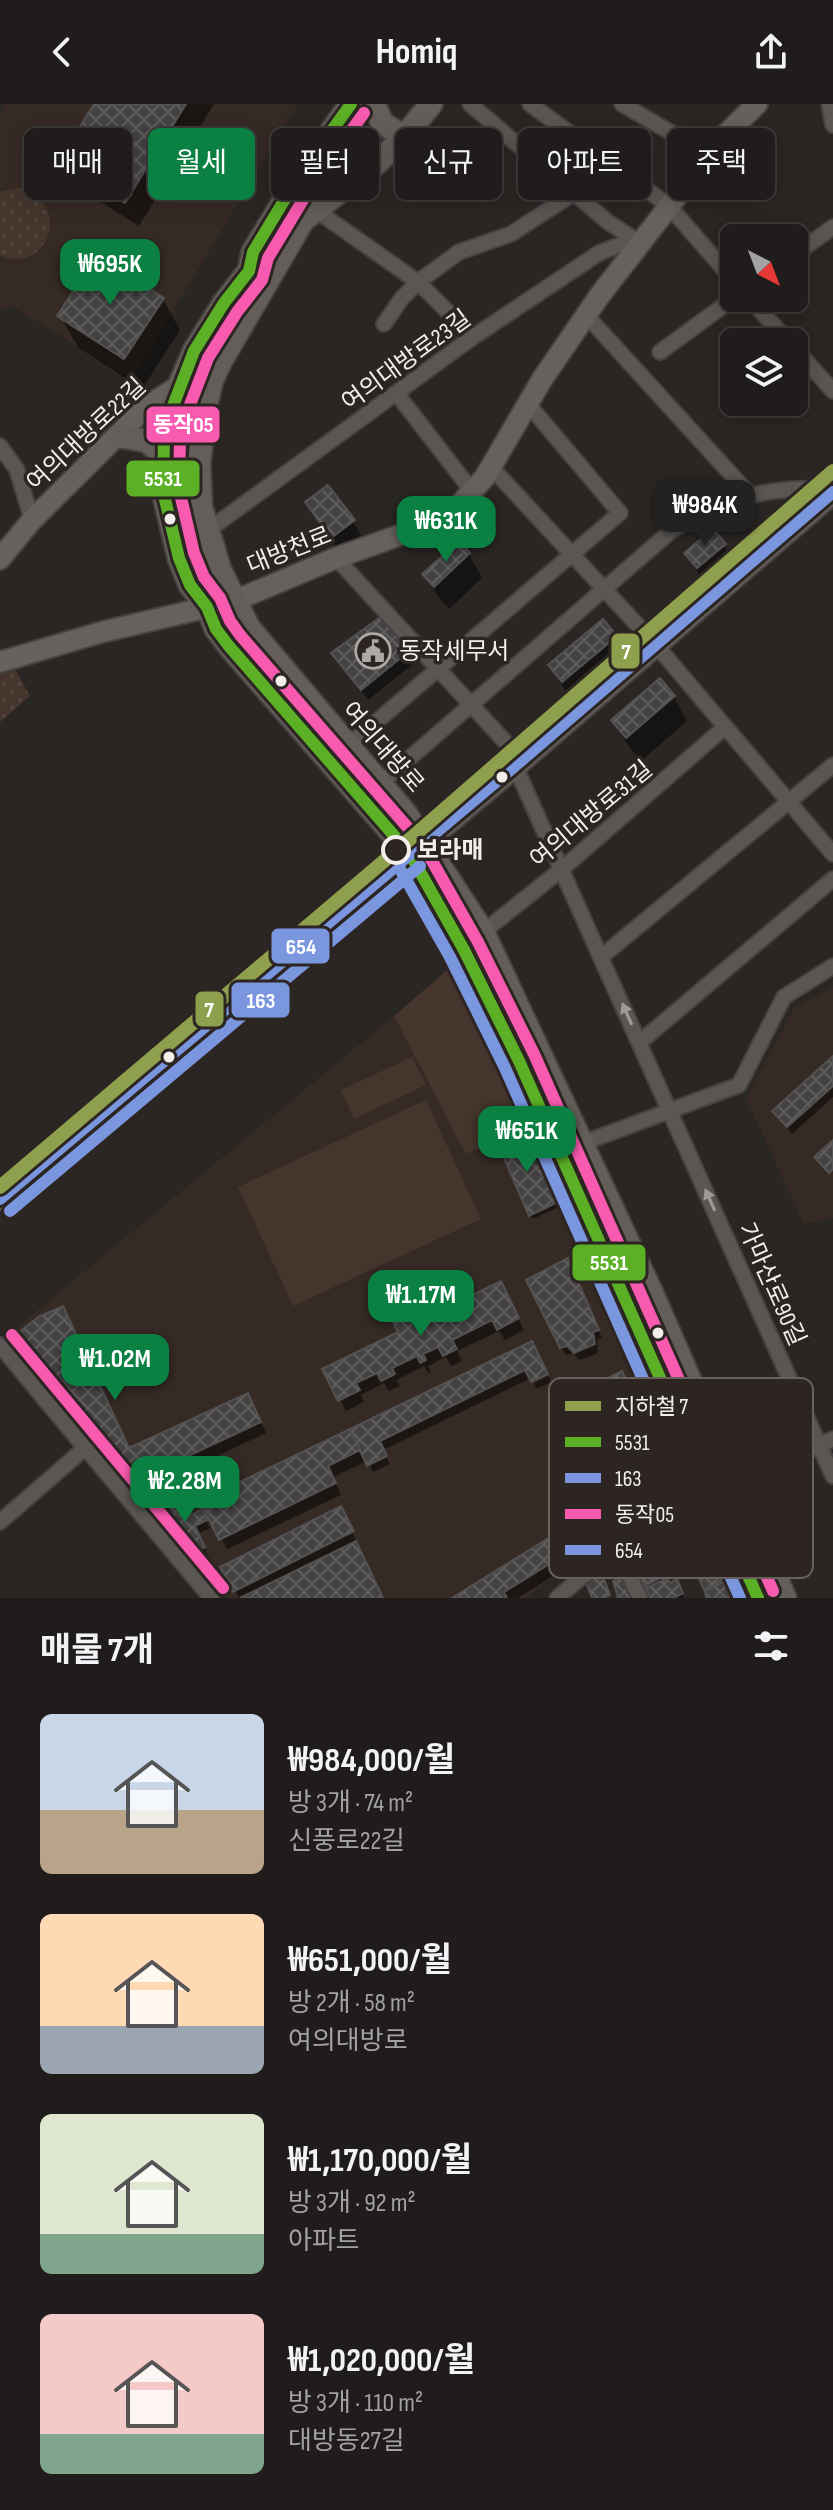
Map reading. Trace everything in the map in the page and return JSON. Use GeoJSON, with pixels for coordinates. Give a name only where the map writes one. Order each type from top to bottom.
{"type":"FeatureCollection","features":[{"type":"Feature","properties":{"kind":"main road","name":"여의대방로"},"geometry":{"type":"LineString","coordinates":[[351,104],[299,176],[253,252],[249,271],[224,303],[194,351],[179,386],[164,438],[163,491],[179,558],[190,585],[207,607],[216,629],[237,656],[418,848],[483,932],[583,1143],[688,1378]]}},
{"type":"Feature","properties":{"kind":"main road"},"geometry":{"type":"LineString","coordinates":[[374,104],[382,123],[395,131]]}},
{"type":"Feature","properties":{"kind":"main road","name":"여의대방로"},"geometry":{"type":"LineString","coordinates":[[411,128],[431,104]]}},
{"type":"Feature","properties":{"kind":"main road","name":"대방천로"},"geometry":{"type":"LineString","coordinates":[[732,128],[757,104]]}},
{"type":"Feature","properties":{"kind":"main road","name":"여의대방로"},"geometry":{"type":"LineString","coordinates":[[395,146],[303,220],[212,380],[199,463],[201,507],[220,570],[249,628],[381,783],[418,848],[519,1061],[661,1378]]}},
{"type":"Feature","properties":{"kind":"main road","name":"대방천로"},"geometry":{"type":"LineString","coordinates":[[0,662],[102,632],[234,601],[452,513],[491,467],[586,315],[674,200]]}},
{"type":"Feature","properties":{"kind":"main road","name":"여의대방로22길"},"geometry":{"type":"LineString","coordinates":[[0,559],[32,520],[146,407],[179,386]]}},
{"type":"Feature","properties":{"kind":"main road"},"geometry":{"type":"LineString","coordinates":[[118,436],[147,441],[164,456]]}},
{"type":"Feature","properties":{"kind":"main road"},"geometry":{"type":"LineString","coordinates":[[0,1199],[519,763],[833,491]]}},
{"type":"Feature","properties":{"kind":"main road","name":"여의대방로"},"geometry":{"type":"LineString","coordinates":[[749,1578],[758,1598]]}},
{"type":"Feature","properties":{"kind":"main road","name":"여의대방로"},"geometry":{"type":"LineString","coordinates":[[776,1578],[785,1598]]}},
{"type":"Feature","properties":{"kind":"street"},"geometry":{"type":"LineString","coordinates":[[470,104],[518,145]]}},
{"type":"Feature","properties":{"kind":"street"},"geometry":{"type":"LineString","coordinates":[[530,104],[669,206],[720,265]]}},
{"type":"Feature","properties":{"kind":"street"},"geometry":{"type":"LineString","coordinates":[[622,104],[667,130]]}},
{"type":"Feature","properties":{"kind":"street"},"geometry":{"type":"LineString","coordinates":[[829,104],[833,125]]}},
{"type":"Feature","properties":{"kind":"street"},"geometry":{"type":"LineString","coordinates":[[384,324],[418,282],[459,252],[511,234],[563,200]]}},
{"type":"Feature","properties":{"kind":"street"},"geometry":{"type":"LineString","coordinates":[[582,200],[640,243]]}},
{"type":"Feature","properties":{"kind":"street"},"geometry":{"type":"LineString","coordinates":[[317,211],[418,282],[473,337]]}},
{"type":"Feature","properties":{"kind":"street"},"geometry":{"type":"LineString","coordinates":[[808,245],[833,227]]}},
{"type":"Feature","properties":{"kind":"street","name":"여의대방로23길"},"geometry":{"type":"LineString","coordinates":[[207,531],[473,337],[599,253],[622,244],[640,243]]}},
{"type":"Feature","properties":{"kind":"street"},"geometry":{"type":"LineString","coordinates":[[660,352],[720,308]]}},
{"type":"Feature","properties":{"kind":"street"},"geometry":{"type":"LineString","coordinates":[[762,312],[776,328]]}},
{"type":"Feature","properties":{"kind":"street"},"geometry":{"type":"LineString","coordinates":[[586,315],[751,496]]}},
{"type":"Feature","properties":{"kind":"street"},"geometry":{"type":"LineString","coordinates":[[808,363],[833,391]]}},
{"type":"Feature","properties":{"kind":"street"},"geometry":{"type":"LineString","coordinates":[[397,394],[472,491]]}},
{"type":"Feature","properties":{"kind":"street"},"geometry":{"type":"LineString","coordinates":[[348,746],[620,513],[528,404]]}},
{"type":"Feature","properties":{"kind":"street"},"geometry":{"type":"LineString","coordinates":[[0,446],[17,470],[32,520]]}},
{"type":"Feature","properties":{"kind":"street"},"geometry":{"type":"LineString","coordinates":[[491,467],[656,645],[833,854]]}},
{"type":"Feature","properties":{"kind":"street"},"geometry":{"type":"LineString","coordinates":[[381,783],[671,531],[710,508],[751,496],[794,488],[833,491]]}},
{"type":"Feature","properties":{"kind":"street","name":"가마산로90길"},"geometry":{"type":"LineString","coordinates":[[336,558],[472,706],[519,763],[562,869],[670,1111],[796,1378]]}},
{"type":"Feature","properties":{"kind":"street","name":"여의대방로31길"},"geometry":{"type":"LineString","coordinates":[[483,932],[562,869],[725,727]]}},
{"type":"Feature","properties":{"kind":"street"},"geometry":{"type":"LineString","coordinates":[[601,957],[831,766]]}},
{"type":"Feature","properties":{"kind":"street"},"geometry":{"type":"LineString","coordinates":[[640,1042],[833,879]]}},
{"type":"Feature","properties":{"kind":"street"},"geometry":{"type":"LineString","coordinates":[[583,1143],[739,1085],[784,997],[833,966]]}},
{"type":"Feature","properties":{"kind":"street"},"geometry":{"type":"LineString","coordinates":[[0,1345],[211,1598]]}},
{"type":"Feature","properties":{"kind":"street","name":"가마산로90길"},"geometry":{"type":"LineString","coordinates":[[813,1414],[826,1442],[833,1476]]}},
{"type":"Feature","properties":{"kind":"street"},"geometry":{"type":"LineString","coordinates":[[0,1522],[84,1449]]}},
{"type":"Feature","properties":{"kind":"street"},"geometry":{"type":"LineString","coordinates":[[557,1598],[581,1578]]}},
{"type":"Feature","properties":{"kind":"street"},"geometry":{"type":"LineString","coordinates":[[630,1578],[640,1598]]}},
{"type":"Feature","properties":{"kind":"shaded area"},"geometry":{"type":"Polygon","coordinates":[[[5,104],[298,104],[284,128],[271,128],[271,149],[255,175],[255,128],[148,128],[148,200],[240,200],[132,379],[13,307],[0,309],[0,114],[5,104]]]}},
{"type":"Feature","properties":{"kind":"shaded area"},"geometry":{"type":"Polygon","coordinates":[[[17,188],[24,191],[24,200],[39,200],[46,207],[50,221],[48,235],[42,247],[31,256],[17,259],[0,255],[0,192],[17,188]]]}},
{"type":"Feature","properties":{"kind":"shaded area"},"geometry":{"type":"Polygon","coordinates":[[[12,664],[30,696],[0,722],[0,668],[12,664]]]}},
{"type":"Feature","properties":{"kind":"shaded area"},"geometry":{"type":"Polygon","coordinates":[[[452,966],[530,1124],[641,1378],[549,1378],[549,1578],[553,1578],[526,1598],[221,1598],[0,1341],[452,966]]]}},
{"type":"Feature","properties":{"kind":"shaded area"},"geometry":{"type":"Polygon","coordinates":[[[452,966],[530,1124],[466,1154],[394,1016],[452,966]]]}},
{"type":"Feature","properties":{"kind":"shaded area"},"geometry":{"type":"Polygon","coordinates":[[[833,987],[833,1218],[804,1224],[746,1098],[795,1007],[833,987]]]}},
{"type":"Feature","properties":{"kind":"shaded area"},"geometry":{"type":"Polygon","coordinates":[[[412,1057],[426,1085],[354,1119],[341,1090],[412,1057]]]}},
{"type":"Feature","properties":{"kind":"shaded area"},"geometry":{"type":"Polygon","coordinates":[[[426,1100],[481,1219],[293,1306],[238,1187],[426,1100]]]}},
{"type":"Feature","properties":{"kind":"building"},"geometry":{"type":"Polygon","coordinates":[[[94,104],[186,104],[171,128],[148,128],[148,166],[132,192],[132,128],[79,128],[94,104]]]}},
{"type":"Feature","properties":{"kind":"building"},"geometry":{"type":"Polygon","coordinates":[[[97,255],[164,298],[124,359],[57,316],[97,255]]]}},
{"type":"Feature","properties":{"kind":"building"},"geometry":{"type":"Polygon","coordinates":[[[328,485],[355,520],[331,538],[305,502],[328,485]]]}},
{"type":"Feature","properties":{"kind":"building"},"geometry":{"type":"Polygon","coordinates":[[[713,529],[726,544],[697,568],[684,553],[713,529]]]}},
{"type":"Feature","properties":{"kind":"building"},"geometry":{"type":"Polygon","coordinates":[[[459,541],[470,553],[434,587],[422,574],[459,541]]]}},
{"type":"Feature","properties":{"kind":"building","name":"동작세무서"},"geometry":{"type":"Polygon","coordinates":[[[383,615],[413,648],[361,690],[331,653],[383,615]]]}},
{"type":"Feature","properties":{"kind":"building"},"geometry":{"type":"Polygon","coordinates":[[[603,619],[617,636],[562,682],[548,665],[603,619]]]}},
{"type":"Feature","properties":{"kind":"building"},"geometry":{"type":"Polygon","coordinates":[[[660,678],[675,696],[626,738],[611,720],[660,678]]]}},
{"type":"Feature","properties":{"kind":"building"},"geometry":{"type":"Polygon","coordinates":[[[833,1056],[833,1086],[787,1127],[772,1111],[833,1056]]]}},
{"type":"Feature","properties":{"kind":"building"},"geometry":{"type":"Polygon","coordinates":[[[525,1131],[556,1203],[529,1216],[498,1144],[525,1131]]]}},
{"type":"Feature","properties":{"kind":"building"},"geometry":{"type":"Polygon","coordinates":[[[833,1140],[833,1169],[829,1173],[814,1157],[833,1140]]]}},
{"type":"Feature","properties":{"kind":"building"},"geometry":{"type":"Polygon","coordinates":[[[568,1258],[599,1330],[593,1332],[595,1344],[574,1353],[567,1346],[560,1348],[526,1280],[568,1258]]]}},
{"type":"Feature","properties":{"kind":"building"},"geometry":{"type":"Polygon","coordinates":[[[501,1281],[519,1318],[497,1330],[492,1320],[452,1340],[457,1349],[443,1356],[438,1347],[423,1354],[426,1360],[420,1363],[417,1356],[392,1368],[395,1374],[381,1381],[377,1373],[356,1383],[360,1390],[338,1401],[322,1369],[398,1332],[392,1320],[419,1307],[425,1318],[501,1281]]]}},
{"type":"Feature","properties":{"kind":"building"},"geometry":{"type":"Polygon","coordinates":[[[63,1306],[129,1448],[248,1393],[261,1422],[128,1484],[79,1422],[73,1426],[7,1342],[38,1317],[63,1306]]]}},
{"type":"Feature","properties":{"kind":"building"},"geometry":{"type":"Polygon","coordinates":[[[532,1341],[548,1374],[531,1382],[525,1370],[380,1441],[387,1456],[367,1466],[350,1429],[532,1341]]]}},
{"type":"Feature","properties":{"kind":"building"},"geometry":{"type":"Polygon","coordinates":[[[622,1371],[625,1378],[608,1378],[622,1371]]]}},
{"type":"Feature","properties":{"kind":"building"},"geometry":{"type":"Polygon","coordinates":[[[350,1429],[360,1450],[328,1466],[336,1483],[219,1540],[200,1501],[350,1429]]]}},
{"type":"Feature","properties":{"kind":"building"},"geometry":{"type":"Polygon","coordinates":[[[179,1494],[189,1516],[202,1509],[207,1520],[195,1526],[205,1547],[187,1556],[162,1503],[179,1494]]]}},
{"type":"Feature","properties":{"kind":"building"},"geometry":{"type":"Polygon","coordinates":[[[341,1506],[354,1531],[233,1592],[220,1567],[341,1506]]]}},
{"type":"Feature","properties":{"kind":"building"},"geometry":{"type":"Polygon","coordinates":[[[549,1538],[549,1564],[504,1592],[507,1598],[452,1598],[549,1538]]]}},
{"type":"Feature","properties":{"kind":"building"},"geometry":{"type":"Polygon","coordinates":[[[356,1541],[383,1598],[240,1598],[356,1541]]]}},
{"type":"Feature","properties":{"kind":"building"},"geometry":{"type":"Polygon","coordinates":[[[604,1578],[610,1595],[592,1598],[585,1580],[604,1578]]]}},
{"type":"Feature","properties":{"kind":"building"},"geometry":{"type":"Polygon","coordinates":[[[626,1578],[635,1598],[616,1598],[613,1581],[626,1578]]]}},
{"type":"Feature","properties":{"kind":"building"},"geometry":{"type":"Polygon","coordinates":[[[641,1578],[660,1578],[645,1586],[641,1578]]]}},
{"type":"Feature","properties":{"kind":"building"},"geometry":{"type":"Polygon","coordinates":[[[667,1578],[670,1583],[677,1579],[683,1593],[674,1598],[650,1598],[646,1588],[667,1578]]]}},
{"type":"Feature","properties":{"kind":"building"},"geometry":{"type":"Polygon","coordinates":[[[699,1578],[725,1578],[704,1590],[699,1578]]]}},
{"type":"Feature","properties":{"kind":"building"},"geometry":{"type":"Polygon","coordinates":[[[729,1579],[736,1597],[706,1598],[705,1591],[729,1579]]]}},
{"type":"Feature","properties":{"kind":"metro line","name":"7"},"geometry":{"type":"LineString","coordinates":[[0,1187],[417,833],[833,471]]}},
{"type":"Feature","properties":{"kind":"transit line","name":"5531"},"geometry":{"type":"LineString","coordinates":[[351,104],[299,176],[253,252],[249,271],[224,303],[194,351],[168,419],[164,438],[163,491],[179,558],[190,585],[207,607],[216,629],[228,645],[410,854],[464,950],[519,1061],[660,1378]]}},
{"type":"Feature","properties":{"kind":"transit line","name":"동작05"},"geometry":{"type":"LineString","coordinates":[[364,113],[312,185],[268,258],[262,280],[208,358],[183,423],[180,440],[179,489],[194,553],[204,577],[220,598],[240,635],[423,845],[478,942],[534,1054],[678,1378]]}},
{"type":"Feature","properties":{"kind":"transit line","name":"654"},"geometry":{"type":"LineString","coordinates":[[0,1199],[515,766],[833,492]]}},
{"type":"Feature","properties":{"kind":"transit line","name":"163"},"geometry":{"type":"LineString","coordinates":[[396,862],[450,957],[505,1068],[642,1378]]}},
{"type":"Feature","properties":{"kind":"transit line","name":"163"},"geometry":{"type":"LineString","coordinates":[[10,1211],[420,866]]}},
{"type":"Feature","properties":{"kind":"transit line","name":"동작05"},"geometry":{"type":"LineString","coordinates":[[12,1335],[223,1588]]}},
{"type":"Feature","properties":{"kind":"transit line","name":"163"},"geometry":{"type":"LineString","coordinates":[[731,1578],[740,1598]]}},
{"type":"Feature","properties":{"kind":"transit line","name":"5531"},"geometry":{"type":"LineString","coordinates":[[749,1578],[758,1598]]}},
{"type":"Feature","properties":{"kind":"transit line","name":"동작05"},"geometry":{"type":"LineString","coordinates":[[767,1578],[773,1591]]}},
{"type":"Feature","properties":{"kind":"place","name":"동작세무서"},"geometry":{"type":"Point","coordinates":[373,651]}},
{"type":"Feature","properties":{"kind":"place","name":"보라매"},"geometry":{"type":"Point","coordinates":[396,850]}}]}
